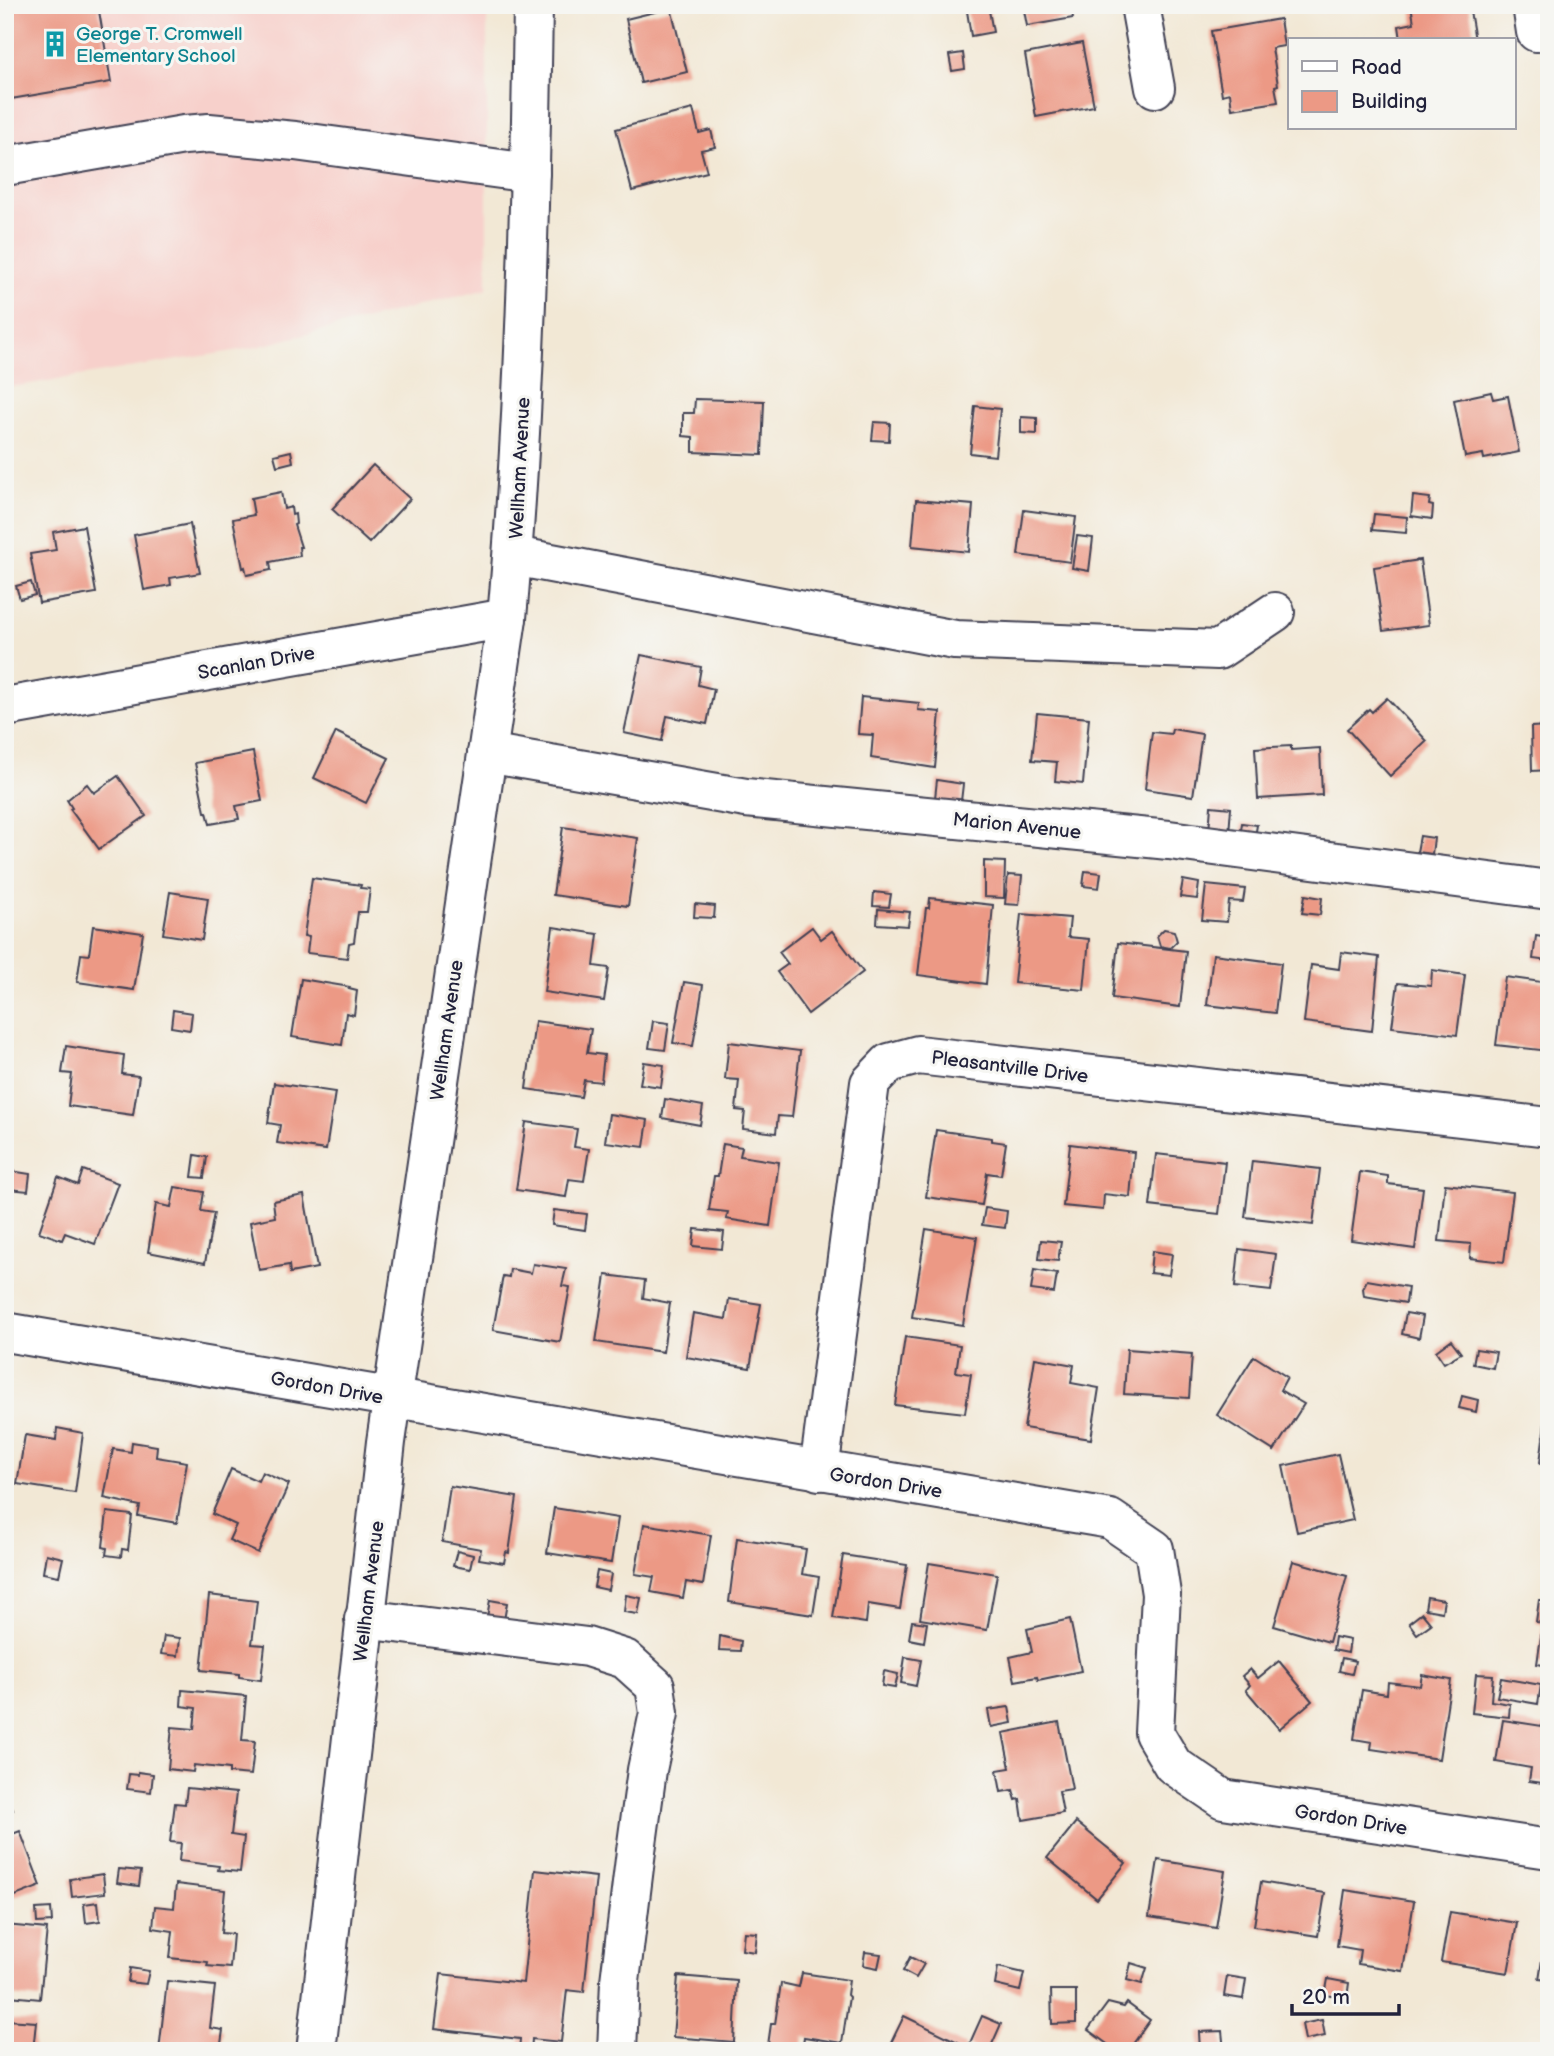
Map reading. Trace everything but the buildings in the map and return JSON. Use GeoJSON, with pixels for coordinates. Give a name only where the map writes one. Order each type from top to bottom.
{"type":"FeatureCollection","features":[{"type":"Feature","properties":{"kind":"street","name":"Wellham Avenue"},"geometry":{"type":"LineString","coordinates":[[316,2051],[364,1619],[392,1398],[514,555],[527,320],[533,5]]}},
{"type":"Feature","properties":{"kind":"street"},"geometry":{"type":"LineString","coordinates":[[1140,5],[1155,88]]}},
{"type":"Feature","properties":{"kind":"street"},"geometry":{"type":"LineString","coordinates":[[5,166],[209,133],[295,141],[530,173]]}},
{"type":"Feature","properties":{"kind":"street"},"geometry":{"type":"LineString","coordinates":[[514,555],[955,639],[1218,650],[1275,612]]}},
{"type":"Feature","properties":{"kind":"street","name":"Scanlan Drive"},"geometry":{"type":"LineString","coordinates":[[5,707],[507,618]]}},
{"type":"Feature","properties":{"kind":"street","name":"Marion Avenue"},"geometry":{"type":"LineString","coordinates":[[487,753],[746,798],[1169,840],[1549,890]]}},
{"type":"Feature","properties":{"kind":"street","name":"Pleasantville Drive"},"geometry":{"type":"LineString","coordinates":[[819,1471],[870,1083],[889,1063],[918,1055],[1549,1127]]}},
{"type":"Feature","properties":{"kind":"street","name":"Gordon Drive"},"geometry":{"type":"LineString","coordinates":[[5,1332],[1110,1519],[1154,1549],[1161,1594],[1153,1733],[1173,1765],[1223,1800],[1549,1849]]}},
{"type":"Feature","properties":{"kind":"street"},"geometry":{"type":"LineString","coordinates":[[364,1619],[587,1647],[625,1659],[655,1686],[659,1713],[647,1770],[632,1877],[620,1981],[617,2051]]}},
{"type":"Feature","properties":{"kind":"shaded area"},"geometry":{"type":"Polygon","coordinates":[[[5,5],[487,5],[487,289],[252,348],[5,388],[5,5]]]}},
{"type":"Feature","properties":{"kind":"place","name":"George T. Cromwell Elementary School"},"geometry":{"type":"Point","coordinates":[55,44]}}]}
